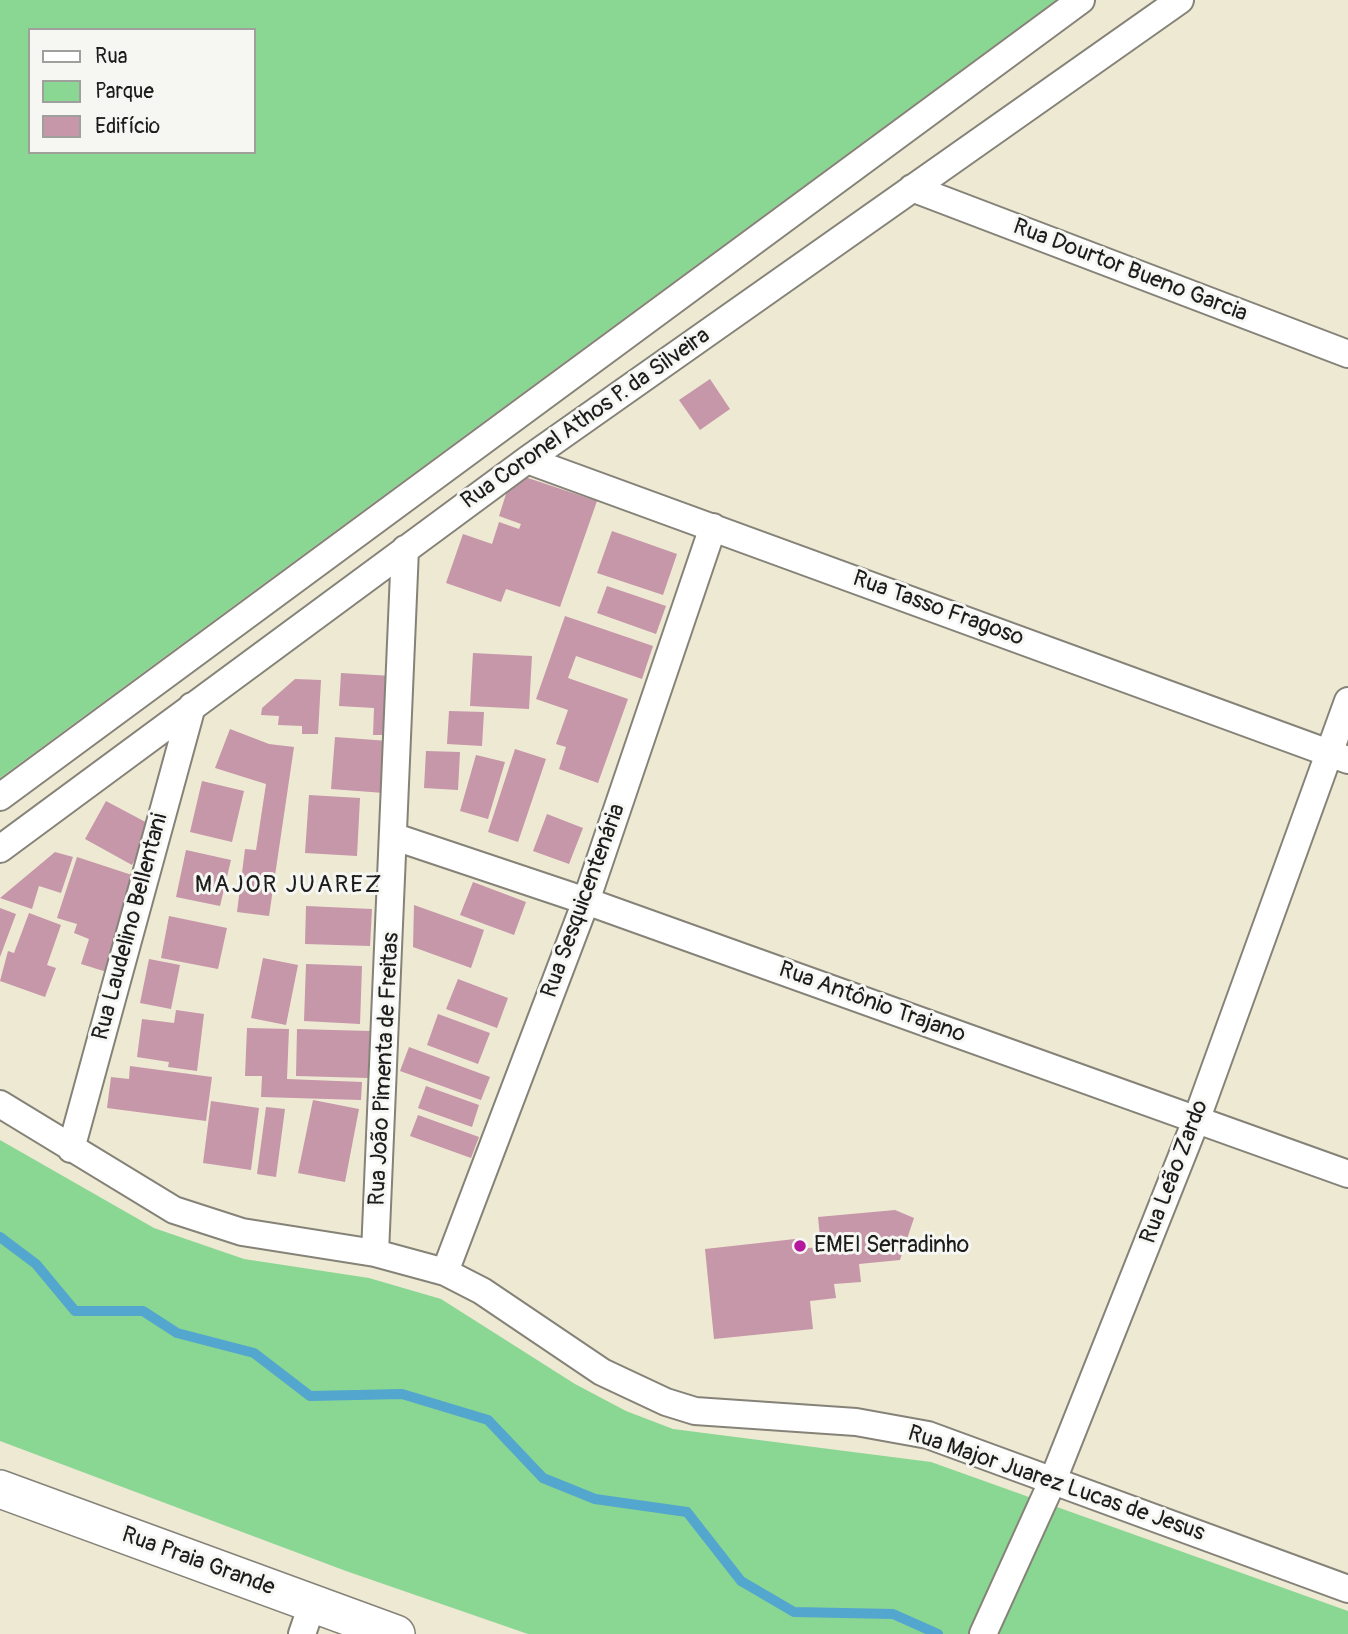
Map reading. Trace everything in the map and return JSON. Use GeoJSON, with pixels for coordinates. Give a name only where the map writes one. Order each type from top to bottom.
{"type":"FeatureCollection","features":[{"type":"Feature","properties":{"kind":"street"},"geometry":{"type":"LineString","coordinates":[[0,797],[1080,0]]}},
{"type":"Feature","properties":{"kind":"street","name":"Rua Coronel Athos P. da Silveira"},"geometry":{"type":"LineString","coordinates":[[0,849],[527,460],[1180,0]]}},
{"type":"Feature","properties":{"kind":"street","name":"Rua Dourtor Bueno Garcia"},"geometry":{"type":"LineString","coordinates":[[912,188],[1348,354]]}},
{"type":"Feature","properties":{"kind":"street","name":"Rua Tasso Fragoso"},"geometry":{"type":"LineString","coordinates":[[527,460],[1338,757]]}},
{"type":"Feature","properties":{"kind":"street","name":"Rua Sesquicentenária"},"geometry":{"type":"LineString","coordinates":[[445,1272],[586,901],[713,527]]}},
{"type":"Feature","properties":{"kind":"street","name":"Rua João Pimenta de Freitas"},"geometry":{"type":"LineString","coordinates":[[375,1253],[395,837],[405,549]]}},
{"type":"Feature","properties":{"kind":"street","name":"Rua Leão Zardo"},"geometry":{"type":"LineString","coordinates":[[986,1627],[1053,1480],[1197,1118],[1338,757],[1348,701]]}},
{"type":"Feature","properties":{"kind":"street","name":"Rua Laudelino Bellentani"},"geometry":{"type":"LineString","coordinates":[[71,1149],[192,706]]}},
{"type":"Feature","properties":{"kind":"street","name":"Rua Antônio Trajano"},"geometry":{"type":"LineString","coordinates":[[395,837],[586,901],[1348,1174]]}},
{"type":"Feature","properties":{"kind":"street","name":"Rua Major Juarez Lucas de Jesus"},"geometry":{"type":"LineString","coordinates":[[0,1104],[174,1210],[242,1233],[375,1253],[445,1272],[482,1291],[602,1372],[666,1402],[695,1411],[856,1422],[928,1435],[1348,1589]]}},
{"type":"Feature","properties":{"kind":"street","name":"Rua Praia Grande"},"geometry":{"type":"LineString","coordinates":[[0,1489],[307,1619],[396,1634]]}},
{"type":"Feature","properties":{"kind":"green space"},"geometry":{"type":"Polygon","coordinates":[[[0,0],[1056,0],[0,778],[0,0]]]}},
{"type":"Feature","properties":{"kind":"green space"},"geometry":{"type":"Polygon","coordinates":[[[0,1140],[154,1228],[244,1259],[369,1278],[441,1299],[575,1384],[626,1411],[673,1429],[931,1462],[1348,1611],[1348,1634],[528,1634],[346,1571],[0,1441],[0,1140]]]}},
{"type":"Feature","properties":{"kind":"building"},"geometry":{"type":"Polygon","coordinates":[[[710,379],[730,409],[700,430],[679,400],[710,379]]]}},
{"type":"Feature","properties":{"kind":"building"},"geometry":{"type":"Polygon","coordinates":[[[525,477],[597,501],[560,607],[506,589],[501,602],[446,583],[463,534],[492,544],[499,522],[519,529],[521,524],[499,516],[507,491],[525,477]]]}},
{"type":"Feature","properties":{"kind":"building"},"geometry":{"type":"Polygon","coordinates":[[[612,531],[677,554],[663,595],[597,573],[612,531]]]}},
{"type":"Feature","properties":{"kind":"building"},"geometry":{"type":"Polygon","coordinates":[[[607,586],[666,606],[656,634],[597,613],[607,586]]]}},
{"type":"Feature","properties":{"kind":"building"},"geometry":{"type":"Polygon","coordinates":[[[565,616],[653,646],[642,679],[576,656],[568,678],[628,699],[598,783],[559,769],[566,747],[556,744],[568,710],[536,699],[565,616]]]}},
{"type":"Feature","properties":{"kind":"building"},"geometry":{"type":"Polygon","coordinates":[[[473,653],[532,656],[529,709],[470,706],[473,653]]]}},
{"type":"Feature","properties":{"kind":"building"},"geometry":{"type":"Polygon","coordinates":[[[341,673],[392,676],[389,735],[373,735],[374,708],[339,706],[341,673]]]}},
{"type":"Feature","properties":{"kind":"building"},"geometry":{"type":"Polygon","coordinates":[[[295,679],[321,680],[318,734],[302,734],[302,726],[278,725],[279,716],[261,715],[262,708],[295,679]]]}},
{"type":"Feature","properties":{"kind":"building"},"geometry":{"type":"Polygon","coordinates":[[[449,711],[484,712],[482,746],[447,744],[449,711]]]}},
{"type":"Feature","properties":{"kind":"building"},"geometry":{"type":"Polygon","coordinates":[[[230,729],[269,744],[294,747],[269,916],[237,912],[245,849],[256,850],[266,784],[215,768],[230,729]]]}},
{"type":"Feature","properties":{"kind":"building"},"geometry":{"type":"Polygon","coordinates":[[[335,737],[388,741],[384,793],[331,789],[335,737]]]}},
{"type":"Feature","properties":{"kind":"building"},"geometry":{"type":"Polygon","coordinates":[[[515,749],[546,759],[518,842],[488,832],[515,749]]]}},
{"type":"Feature","properties":{"kind":"building"},"geometry":{"type":"Polygon","coordinates":[[[426,751],[460,752],[458,790],[424,788],[426,751]]]}},
{"type":"Feature","properties":{"kind":"building"},"geometry":{"type":"Polygon","coordinates":[[[476,755],[505,762],[488,819],[460,811],[476,755]]]}},
{"type":"Feature","properties":{"kind":"building"},"geometry":{"type":"Polygon","coordinates":[[[202,781],[244,791],[232,842],[190,832],[202,781]]]}},
{"type":"Feature","properties":{"kind":"building"},"geometry":{"type":"Polygon","coordinates":[[[309,795],[360,798],[357,856],[305,853],[309,795]]]}},
{"type":"Feature","properties":{"kind":"building"},"geometry":{"type":"Polygon","coordinates":[[[106,801],[153,826],[132,865],[85,839],[106,801]]]}},
{"type":"Feature","properties":{"kind":"building"},"geometry":{"type":"Polygon","coordinates":[[[547,814],[583,828],[569,864],[533,851],[547,814]]]}},
{"type":"Feature","properties":{"kind":"building"},"geometry":{"type":"Polygon","coordinates":[[[186,850],[231,860],[220,906],[176,897],[186,850]]]}},
{"type":"Feature","properties":{"kind":"building"},"geometry":{"type":"Polygon","coordinates":[[[55,852],[73,857],[61,893],[39,886],[32,909],[0,898],[55,852]]]}},
{"type":"Feature","properties":{"kind":"building"},"geometry":{"type":"Polygon","coordinates":[[[77,857],[141,878],[110,973],[81,964],[89,939],[74,933],[77,924],[57,918],[77,857]]]}},
{"type":"Feature","properties":{"kind":"building"},"geometry":{"type":"Polygon","coordinates":[[[473,882],[526,902],[514,935],[460,915],[473,882]]]}},
{"type":"Feature","properties":{"kind":"building"},"geometry":{"type":"Polygon","coordinates":[[[414,905],[484,930],[471,968],[413,947],[414,905]]]}},
{"type":"Feature","properties":{"kind":"building"},"geometry":{"type":"Polygon","coordinates":[[[306,906],[372,909],[370,946],[305,944],[306,906]]]}},
{"type":"Feature","properties":{"kind":"building"},"geometry":{"type":"Polygon","coordinates":[[[0,908],[16,914],[0,957],[0,908]]]}},
{"type":"Feature","properties":{"kind":"building"},"geometry":{"type":"Polygon","coordinates":[[[29,913],[61,925],[47,965],[56,968],[45,997],[0,981],[8,951],[14,953],[29,913]]]}},
{"type":"Feature","properties":{"kind":"building"},"geometry":{"type":"Polygon","coordinates":[[[169,916],[227,928],[218,969],[161,958],[169,916]]]}},
{"type":"Feature","properties":{"kind":"building"},"geometry":{"type":"Polygon","coordinates":[[[263,958],[298,965],[286,1025],[251,1018],[263,958]]]}},
{"type":"Feature","properties":{"kind":"building"},"geometry":{"type":"Polygon","coordinates":[[[149,959],[180,965],[171,1009],[140,1003],[149,959]]]}},
{"type":"Feature","properties":{"kind":"building"},"geometry":{"type":"Polygon","coordinates":[[[306,964],[362,966],[360,1024],[304,1021],[306,964]]]}},
{"type":"Feature","properties":{"kind":"building"},"geometry":{"type":"Polygon","coordinates":[[[458,979],[508,998],[497,1028],[446,1009],[458,979]]]}},
{"type":"Feature","properties":{"kind":"building"},"geometry":{"type":"Polygon","coordinates":[[[176,1010],[204,1014],[197,1071],[168,1067],[169,1062],[137,1057],[142,1019],[174,1023],[176,1010]]]}},
{"type":"Feature","properties":{"kind":"building"},"geometry":{"type":"Polygon","coordinates":[[[438,1014],[490,1033],[478,1064],[427,1045],[438,1014]]]}},
{"type":"Feature","properties":{"kind":"building"},"geometry":{"type":"Polygon","coordinates":[[[247,1028],[289,1029],[287,1079],[362,1082],[361,1100],[261,1097],[262,1076],[245,1076],[247,1028]]]}},
{"type":"Feature","properties":{"kind":"building"},"geometry":{"type":"Polygon","coordinates":[[[297,1029],[370,1031],[368,1078],[296,1076],[297,1029]]]}},
{"type":"Feature","properties":{"kind":"building"},"geometry":{"type":"Polygon","coordinates":[[[409,1047],[490,1077],[481,1100],[400,1071],[409,1047]]]}},
{"type":"Feature","properties":{"kind":"building"},"geometry":{"type":"Polygon","coordinates":[[[130,1066],[212,1077],[206,1121],[107,1108],[111,1077],[129,1079],[130,1066]]]}},
{"type":"Feature","properties":{"kind":"building"},"geometry":{"type":"Polygon","coordinates":[[[426,1086],[479,1105],[472,1127],[418,1108],[426,1086]]]}},
{"type":"Feature","properties":{"kind":"building"},"geometry":{"type":"Polygon","coordinates":[[[313,1100],[359,1109],[345,1182],[298,1173],[313,1100]]]}},
{"type":"Feature","properties":{"kind":"building"},"geometry":{"type":"Polygon","coordinates":[[[211,1101],[259,1108],[251,1170],[203,1163],[211,1101]]]}},
{"type":"Feature","properties":{"kind":"building"},"geometry":{"type":"Polygon","coordinates":[[[266,1107],[285,1109],[276,1177],[257,1174],[266,1107]]]}},
{"type":"Feature","properties":{"kind":"building"},"geometry":{"type":"Polygon","coordinates":[[[418,1115],[479,1137],[471,1158],[410,1136],[418,1115]]]}},
{"type":"Feature","properties":{"kind":"building"},"geometry":{"type":"Polygon","coordinates":[[[895,1210],[914,1218],[900,1260],[859,1264],[861,1282],[834,1284],[836,1298],[810,1301],[813,1329],[714,1339],[705,1249],[795,1239],[796,1249],[821,1247],[818,1217],[895,1210]]]}},
{"type":"Feature","properties":{"kind":"waterway"},"geometry":{"type":"LineString","coordinates":[[0,1237],[36,1264],[75,1311],[143,1311],[177,1333],[254,1353],[310,1396],[402,1394],[488,1420],[543,1478],[595,1499],[687,1512],[741,1581],[794,1612],[893,1614],[938,1634]]}},
{"type":"Feature","properties":{"kind":"place","name":"EMEI Serradinho"},"geometry":{"type":"Point","coordinates":[800,1246]}},
{"type":"Feature","properties":{"kind":"district","name":"MAJOR JUAREZ"},"geometry":{"type":"Point","coordinates":[289,886]}}]}
